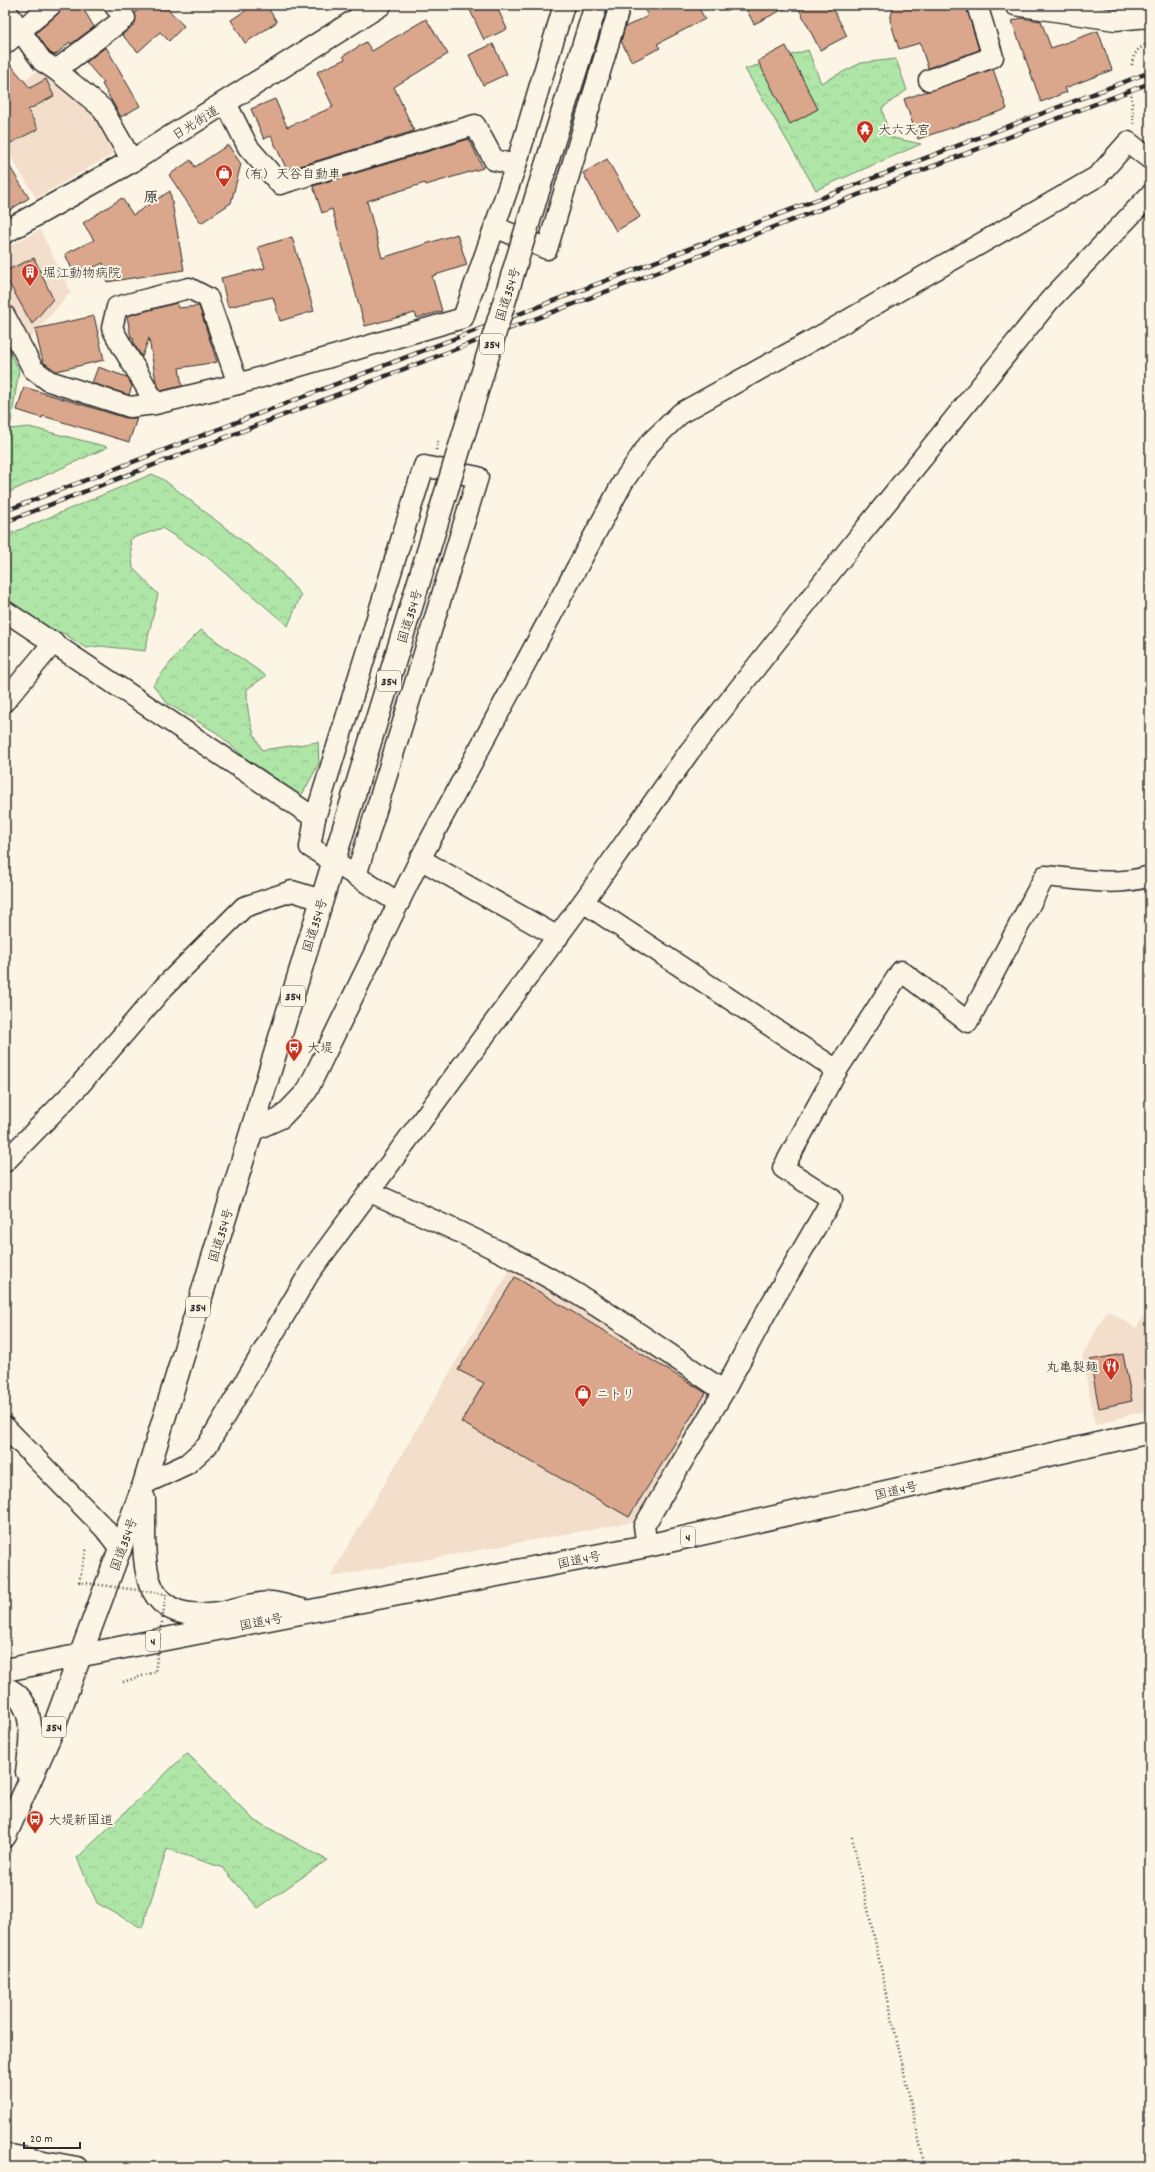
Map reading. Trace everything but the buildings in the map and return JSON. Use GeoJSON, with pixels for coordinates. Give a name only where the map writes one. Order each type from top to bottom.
{"type":"FeatureCollection","features":[{"type":"Feature","properties":{"kind":"main road","name":"日光街道"},"geometry":{"type":"LineString","coordinates":[[5,232],[132,161],[380,5]]}},
{"type":"Feature","properties":{"kind":"main road","name":"国道354号"},"geometry":{"type":"LineString","coordinates":[[5,1836],[53,1729],[121,1550],[144,1484],[596,5]]}},
{"type":"Feature","properties":{"kind":"main road","name":"国道4号"},"geometry":{"type":"LineString","coordinates":[[5,1670],[312,1612],[647,1546],[1150,1432]]}},
{"type":"Feature","properties":{"kind":"main road"},"geometry":{"type":"LineString","coordinates":[[144,1484],[147,1569],[155,1596],[164,1604],[175,1611],[191,1614],[219,1613],[271,1603],[312,1612]]}},
{"type":"Feature","properties":{"kind":"main road"},"geometry":{"type":"LineString","coordinates":[[5,1688],[11,1690],[21,1700],[28,1712],[31,1730],[31,1746],[23,1797]]}},
{"type":"Feature","properties":{"kind":"street"},"geometry":{"type":"LineString","coordinates":[[5,44],[51,5]]}},
{"type":"Feature","properties":{"kind":"street"},"geometry":{"type":"LineString","coordinates":[[56,70],[125,18],[114,5]]}},
{"type":"Feature","properties":{"kind":"street"},"geometry":{"type":"LineString","coordinates":[[5,316],[33,369],[48,381],[130,407],[155,404],[238,384],[463,318],[516,165],[564,5]]}},
{"type":"Feature","properties":{"kind":"street"},"geometry":{"type":"LineString","coordinates":[[495,227],[546,249],[620,5]]}},
{"type":"Feature","properties":{"kind":"street"},"geometry":{"type":"LineString","coordinates":[[929,80],[993,57],[977,5]]}},
{"type":"Feature","properties":{"kind":"street"},"geometry":{"type":"LineString","coordinates":[[1015,5],[1115,20],[1149,14]]}},
{"type":"Feature","properties":{"kind":"street"},"geometry":{"type":"LineString","coordinates":[[5,9],[42,62],[56,70],[102,108],[132,161]]}},
{"type":"Feature","properties":{"kind":"street"},"geometry":{"type":"LineString","coordinates":[[226,103],[248,147],[280,184],[475,125],[494,160],[516,165]]}},
{"type":"Feature","properties":{"kind":"street"},"geometry":{"type":"LineString","coordinates":[[252,1131],[281,1118],[307,1091],[420,858],[623,482],[654,439],[681,413],[829,331],[1098,176],[1128,142],[1150,159]]}},
{"type":"Feature","properties":{"kind":"street"},"geometry":{"type":"LineString","coordinates":[[144,1484],[188,1464],[206,1446],[310,1272],[583,902],[689,752],[849,549],[1050,300],[1150,195]]}},
{"type":"Feature","properties":{"kind":"street"},"geometry":{"type":"LineString","coordinates":[[155,404],[145,382],[126,355],[112,328],[117,307],[189,288],[208,298],[238,384]]}},
{"type":"Feature","properties":{"kind":"street"},"geometry":{"type":"LineString","coordinates":[[356,876],[478,477],[424,466],[315,818],[310,847],[333,862],[399,903]]}},
{"type":"Feature","properties":{"kind":"street"},"geometry":{"type":"LineString","coordinates":[[5,611],[54,642],[315,818]]}},
{"type":"Feature","properties":{"kind":"street"},"geometry":{"type":"LineString","coordinates":[[5,701],[54,642]]}},
{"type":"Feature","properties":{"kind":"street"},"geometry":{"type":"LineString","coordinates":[[420,858],[558,936]]}},
{"type":"Feature","properties":{"kind":"street"},"geometry":{"type":"LineString","coordinates":[[647,1546],[644,1526],[724,1392],[764,1316],[832,1199],[783,1168],[837,1070],[901,971],[968,1022],[1045,876],[1102,881],[1141,879],[1150,876]]}},
{"type":"Feature","properties":{"kind":"street"},"geometry":{"type":"LineString","coordinates":[[5,1162],[78,1088],[164,987],[244,907],[292,891],[322,900]]}},
{"type":"Feature","properties":{"kind":"street"},"geometry":{"type":"LineString","coordinates":[[583,902],[837,1070]]}},
{"type":"Feature","properties":{"kind":"street"},"geometry":{"type":"LineString","coordinates":[[370,1192],[467,1235],[598,1306],[724,1392]]}},
{"type":"Feature","properties":{"kind":"street"},"geometry":{"type":"LineString","coordinates":[[5,1427],[104,1528],[121,1550]]}},
{"type":"Feature","properties":{"kind":"street"},"geometry":{"type":"LineString","coordinates":[[5,2154],[77,2167]]}},
{"type":"Feature","properties":{"kind":"path"},"geometry":{"type":"LineString","coordinates":[[1132,65],[1134,55],[1138,49],[1150,42]]}},
{"type":"Feature","properties":{"kind":"path"},"geometry":{"type":"LineString","coordinates":[[1131,91],[1131,111]]}},
{"type":"Feature","properties":{"kind":"path"},"geometry":{"type":"LineString","coordinates":[[87,1547],[79,1582],[166,1594],[155,1672],[123,1682]]}},
{"type":"Feature","properties":{"kind":"path"},"geometry":{"type":"LineString","coordinates":[[852,1837],[926,2167]]}},
{"type":"Feature","properties":{"kind":"shaded area"},"geometry":{"type":"Polygon","coordinates":[[[38,71],[93,111],[113,154],[36,198],[5,146],[5,91],[38,71]]]}},
{"type":"Feature","properties":{"kind":"shaded area"},"geometry":{"type":"Polygon","coordinates":[[[40,230],[71,292],[28,341],[5,294],[5,248],[40,230]]]}},
{"type":"Feature","properties":{"kind":"shaded area"},"geometry":{"type":"Polygon","coordinates":[[[512,1266],[714,1391],[633,1522],[330,1577],[512,1266]]]}},
{"type":"Feature","properties":{"kind":"shaded area"},"geometry":{"type":"Polygon","coordinates":[[[1150,1307],[1150,1409],[1095,1425],[1082,1356],[1107,1310],[1136,1328],[1150,1307]]]}},
{"type":"Feature","properties":{"kind":"green space"},"geometry":{"type":"Polygon","coordinates":[[[808,50],[821,83],[861,63],[896,59],[907,90],[882,108],[889,137],[921,144],[816,190],[745,69],[808,50]]]}},
{"type":"Feature","properties":{"kind":"green space"},"geometry":{"type":"Polygon","coordinates":[[[5,344],[19,370],[10,429],[29,427],[108,447],[5,494],[5,344]]]}},
{"type":"Feature","properties":{"kind":"green space"},"geometry":{"type":"Polygon","coordinates":[[[152,474],[164,480],[276,567],[301,595],[288,626],[207,557],[162,528],[130,539],[133,568],[158,594],[145,651],[100,646],[86,648],[63,633],[43,628],[5,601],[5,536],[152,474]]]}},
{"type":"Feature","properties":{"kind":"green space"},"geometry":{"type":"Polygon","coordinates":[[[201,630],[266,676],[247,689],[250,721],[262,750],[318,742],[319,764],[300,798],[266,776],[217,733],[167,703],[153,685],[177,654],[201,630]]]}},
{"type":"Feature","properties":{"kind":"green space"},"geometry":{"type":"Polygon","coordinates":[[[187,1753],[254,1820],[327,1860],[258,1908],[223,1868],[167,1849],[142,1928],[97,1903],[77,1858],[187,1753]]]}},
{"type":"Feature","properties":{"kind":"railway"},"geometry":{"type":"LineString","coordinates":[[5,511],[1150,72]]}},
{"type":"Feature","properties":{"kind":"railway"},"geometry":{"type":"LineString","coordinates":[[5,522],[1150,83]]}},
{"type":"Feature","properties":{"kind":"place","name":"大六天宮"},"geometry":{"type":"Point","coordinates":[865,144]}},
{"type":"Feature","properties":{"kind":"place","name":"（有）天谷自動車"},"geometry":{"type":"Point","coordinates":[224,188]}},
{"type":"Feature","properties":{"kind":"place","name":"堀江動物病院"},"geometry":{"type":"Point","coordinates":[30,287]}},
{"type":"Feature","properties":{"kind":"place","name":"大堤"},"geometry":{"type":"Point","coordinates":[294,1062]}},
{"type":"Feature","properties":{"kind":"place","name":"丸亀製麺"},"geometry":{"type":"Point","coordinates":[1111,1381]}},
{"type":"Feature","properties":{"kind":"place","name":"ニトリ"},"geometry":{"type":"Point","coordinates":[583,1408]}},
{"type":"Feature","properties":{"kind":"place","name":"大堤新国道"},"geometry":{"type":"Point","coordinates":[35,1834]}},
{"type":"Feature","properties":{"kind":"district","name":"原"},"geometry":{"type":"Point","coordinates":[151,197]}}]}
